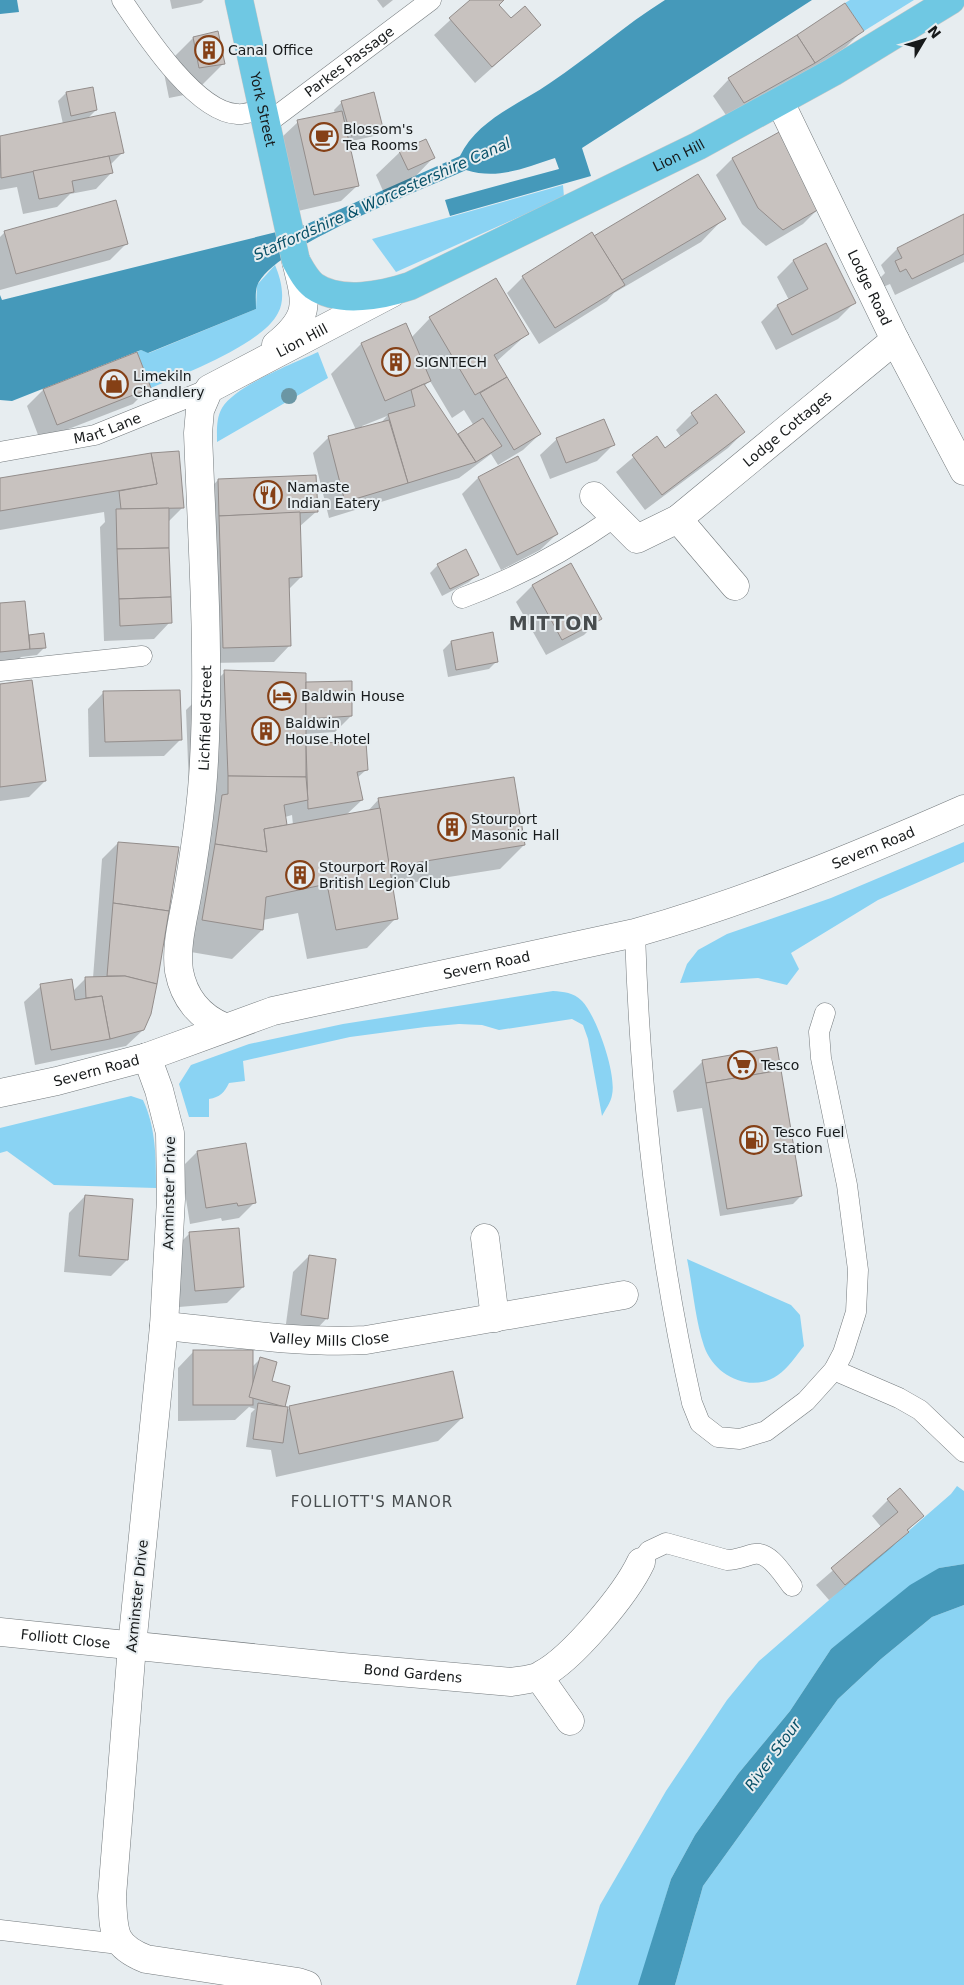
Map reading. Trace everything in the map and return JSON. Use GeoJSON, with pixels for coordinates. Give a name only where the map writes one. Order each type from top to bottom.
{"type":"FeatureCollection","features":[{"type":"Feature","properties":{"kind":"main road","name":"York Street"},"geometry":{"type":"LineString","coordinates":[[239,0],[296,261]]}},
{"type":"Feature","properties":{"kind":"main road","name":"Lion Hill"},"geometry":{"type":"LineString","coordinates":[[383,294],[494,247],[698,146],[780,102],[951,0]]}},
{"type":"Feature","properties":{"kind":"main road"},"geometry":{"type":"LineString","coordinates":[[296,261],[304,276],[314,286],[327,292],[383,294]]}},
{"type":"Feature","properties":{"kind":"street","name":"Lodge Road"},"geometry":{"type":"LineString","coordinates":[[780,102],[895,340],[964,471]]}},
{"type":"Feature","properties":{"kind":"street"},"geometry":{"type":"LineString","coordinates":[[251,365],[294,331],[301,317],[303,291],[296,261]]}},
{"type":"Feature","properties":{"kind":"street","name":"Lion Hill"},"geometry":{"type":"LineString","coordinates":[[209,389],[383,294]]}},
{"type":"Feature","properties":{"kind":"street","name":"Lodge Cottages"},"geometry":{"type":"LineString","coordinates":[[594,496],[638,539],[678,519],[895,340]]}},
{"type":"Feature","properties":{"kind":"street","name":"Lichfield Street"},"geometry":{"type":"LineString","coordinates":[[209,389],[200,410],[198,433],[205,660],[204,761],[196,842],[182,928],[179,970],[190,1001],[204,1017],[224,1028]]}},
{"type":"Feature","properties":{"kind":"street"},"geometry":{"type":"LineString","coordinates":[[678,519],[735,586]]}},
{"type":"Feature","properties":{"kind":"street","name":"Severn Road"},"geometry":{"type":"LineString","coordinates":[[0,1092],[57,1081],[147,1057],[224,1028],[292,1006],[635,933],[722,906],[898,838],[964,809]]}},
{"type":"Feature","properties":{"kind":"street","name":"Axminster Drive"},"geometry":{"type":"LineString","coordinates":[[119,1944],[112,1896],[132,1646],[164,1326],[171,1199],[170,1140],[164,1107],[147,1057]]}},
{"type":"Feature","properties":{"kind":"street"},"geometry":{"type":"LineString","coordinates":[[485,1238],[495,1318]]}},
{"type":"Feature","properties":{"kind":"street","name":"Valley Mills Close"},"geometry":{"type":"LineString","coordinates":[[164,1326],[330,1342],[366,1340],[624,1295]]}},
{"type":"Feature","properties":{"kind":"street","name":"Bond Gardens"},"geometry":{"type":"LineString","coordinates":[[132,1646],[511,1682],[539,1677],[568,1654],[621,1596],[642,1562]]}},
{"type":"Feature","properties":{"kind":"street","name":"Folliott Close"},"geometry":{"type":"LineString","coordinates":[[0,1632],[132,1646]]}},
{"type":"Feature","properties":{"kind":"street"},"geometry":{"type":"LineString","coordinates":[[539,1677],[570,1721]]}},
{"type":"Feature","properties":{"kind":"street"},"geometry":{"type":"LineString","coordinates":[[119,1944],[131,1953],[146,1960],[308,1985]]}},
{"type":"Feature","properties":{"kind":"lane"},"geometry":{"type":"LineString","coordinates":[[122,0],[162,58],[186,84],[216,106],[236,114],[265,116]]}},
{"type":"Feature","properties":{"kind":"lane","name":"Parkes Passage"},"geometry":{"type":"LineString","coordinates":[[265,116],[431,0]]}},
{"type":"Feature","properties":{"kind":"lane","name":"Mart Lane"},"geometry":{"type":"LineString","coordinates":[[0,452],[95,435],[209,389]]}},
{"type":"Feature","properties":{"kind":"lane"},"geometry":{"type":"LineString","coordinates":[[462,598],[497,585],[555,557],[615,517]]}},
{"type":"Feature","properties":{"kind":"lane"},"geometry":{"type":"LineString","coordinates":[[0,671],[142,656]]}},
{"type":"Feature","properties":{"kind":"lane"},"geometry":{"type":"LineString","coordinates":[[635,933],[643,1096],[663,1254],[692,1402],[700,1423],[718,1437],[740,1438],[766,1431],[806,1401],[834,1370],[843,1353],[856,1312],[858,1270],[846,1185],[821,1058],[819,1032],[825,1013]]}},
{"type":"Feature","properties":{"kind":"lane"},"geometry":{"type":"LineString","coordinates":[[834,1370],[899,1398],[920,1410],[964,1452]]}},
{"type":"Feature","properties":{"kind":"lane"},"geometry":{"type":"LineString","coordinates":[[642,1562],[649,1551],[666,1543],[727,1560],[736,1560],[757,1554],[764,1555],[773,1562],[792,1586]]}},
{"type":"Feature","properties":{"kind":"lane"},"geometry":{"type":"LineString","coordinates":[[0,1930],[119,1944]]}},
{"type":"Feature","properties":{"kind":"shaded area"},"geometry":{"type":"Polygon","coordinates":[[[850,0],[914,0],[864,31],[845,3],[850,0]]]}},
{"type":"Feature","properties":{"kind":"shaded area"},"geometry":{"type":"Polygon","coordinates":[[[563,185],[564,197],[396,272],[372,239],[563,185]]]}},
{"type":"Feature","properties":{"kind":"shaded area"},"geometry":{"type":"Polygon","coordinates":[[[275,265],[281,283],[282,302],[278,313],[270,325],[239,347],[151,388],[137,352],[141,350],[149,353],[256,309],[257,285],[275,265]]]}},
{"type":"Feature","properties":{"kind":"shaded area"},"geometry":{"type":"Polygon","coordinates":[[[318,352],[328,378],[217,442],[219,416],[222,408],[229,400],[266,376],[318,352]]]}},
{"type":"Feature","properties":{"kind":"shaded area"},"geometry":{"type":"Polygon","coordinates":[[[964,842],[964,862],[878,900],[791,953],[799,969],[787,985],[758,978],[680,983],[687,964],[698,950],[727,934],[831,898],[964,842]]]}},
{"type":"Feature","properties":{"kind":"shaded area"},"geometry":{"type":"Polygon","coordinates":[[[553,991],[568,993],[579,998],[588,1008],[599,1031],[608,1060],[613,1086],[611,1098],[602,1116],[588,1039],[583,1025],[572,1019],[499,1030],[482,1025],[459,1024],[425,1027],[350,1037],[243,1061],[245,1081],[229,1083],[221,1094],[209,1099],[209,1117],[189,1117],[179,1084],[191,1065],[249,1044],[343,1024],[553,991]]]}},
{"type":"Feature","properties":{"kind":"shaded area"},"geometry":{"type":"Polygon","coordinates":[[[131,1096],[143,1100],[151,1121],[155,1154],[156,1188],[54,1185],[7,1151],[0,1153],[0,1128],[131,1096]]]}},
{"type":"Feature","properties":{"kind":"shaded area"},"geometry":{"type":"Polygon","coordinates":[[[687,1259],[791,1305],[800,1315],[804,1346],[782,1372],[767,1380],[756,1383],[745,1382],[735,1379],[716,1366],[709,1357],[701,1336],[687,1259]]]}},
{"type":"Feature","properties":{"kind":"shaded area"},"geometry":{"type":"Polygon","coordinates":[[[957,1486],[964,1491],[964,1564],[939,1568],[831,1649],[790,1711],[738,1774],[695,1835],[671,1879],[639,1985],[576,1985],[600,1905],[666,1791],[727,1700],[759,1661],[951,1494],[957,1486]]]}},
{"type":"Feature","properties":{"kind":"shaded area"},"geometry":{"type":"Polygon","coordinates":[[[964,1605],[964,1985],[675,1985],[703,1886],[838,1699],[881,1659],[932,1617],[964,1605]]]}},
{"type":"Feature","properties":{"kind":"water"},"geometry":{"type":"Polygon","coordinates":[[[0,0],[17,0],[19,12],[0,14],[0,0]]]}},
{"type":"Feature","properties":{"kind":"water","name":"Staffordshire & Worcestershire Canal"},"geometry":{"type":"Polygon","coordinates":[[[665,0],[812,0],[582,148],[591,176],[450,216],[445,200],[559,169],[555,158],[511,172],[489,174],[466,170],[351,220],[290,254],[268,271],[257,286],[256,309],[148,353],[141,350],[12,401],[0,400],[0,295],[2,300],[305,225],[460,156],[467,143],[477,132],[499,114],[538,91],[665,0]]]}},
{"type":"Feature","properties":{"kind":"water","name":"River Stour"},"geometry":{"type":"Polygon","coordinates":[[[964,1564],[964,1605],[932,1617],[881,1659],[838,1699],[703,1886],[675,1985],[638,1985],[671,1879],[695,1835],[738,1774],[790,1711],[831,1649],[910,1585],[939,1568],[964,1564]]]}},
{"type":"Feature","properties":{"kind":"building"},"geometry":{"type":"Polygon","coordinates":[[[470,0],[504,0],[499,5],[511,18],[525,6],[541,25],[492,67],[449,18],[470,0]]]}},
{"type":"Feature","properties":{"kind":"building"},"geometry":{"type":"Polygon","coordinates":[[[845,3],[864,31],[815,63],[797,35],[845,3]]]}},
{"type":"Feature","properties":{"kind":"building","name":"Canal Office"},"geometry":{"type":"Polygon","coordinates":[[[218,31],[225,64],[199,68],[193,37],[218,31]]]}},
{"type":"Feature","properties":{"kind":"building"},"geometry":{"type":"Polygon","coordinates":[[[797,35],[815,63],[744,103],[728,78],[797,35]]]}},
{"type":"Feature","properties":{"kind":"building"},"geometry":{"type":"Polygon","coordinates":[[[93,87],[97,110],[71,116],[66,92],[93,87]]]}},
{"type":"Feature","properties":{"kind":"building"},"geometry":{"type":"Polygon","coordinates":[[[374,92],[383,128],[351,136],[341,101],[374,92]]]}},
{"type":"Feature","properties":{"kind":"building"},"geometry":{"type":"Polygon","coordinates":[[[342,111],[359,186],[314,195],[297,120],[342,111]]]}},
{"type":"Feature","properties":{"kind":"building"},"geometry":{"type":"Polygon","coordinates":[[[115,112],[124,153],[1,178],[0,136],[115,112]]]}},
{"type":"Feature","properties":{"kind":"building"},"geometry":{"type":"Polygon","coordinates":[[[781,131],[821,208],[783,230],[758,208],[732,158],[781,131]]]}},
{"type":"Feature","properties":{"kind":"building"},"geometry":{"type":"Polygon","coordinates":[[[426,139],[435,158],[408,170],[399,151],[426,139]]]}},
{"type":"Feature","properties":{"kind":"building"},"geometry":{"type":"Polygon","coordinates":[[[109,156],[113,173],[72,181],[74,192],[39,199],[33,171],[109,156]]]}},
{"type":"Feature","properties":{"kind":"building"},"geometry":{"type":"Polygon","coordinates":[[[698,174],[726,219],[622,280],[594,236],[698,174]]]}},
{"type":"Feature","properties":{"kind":"building"},"geometry":{"type":"Polygon","coordinates":[[[116,200],[128,244],[16,274],[4,231],[116,200]]]}},
{"type":"Feature","properties":{"kind":"building"},"geometry":{"type":"Polygon","coordinates":[[[964,214],[964,254],[912,279],[906,269],[900,272],[895,261],[902,258],[897,248],[964,214]]]}},
{"type":"Feature","properties":{"kind":"building"},"geometry":{"type":"Polygon","coordinates":[[[592,232],[625,285],[555,328],[522,276],[592,232]]]}},
{"type":"Feature","properties":{"kind":"building"},"geometry":{"type":"Polygon","coordinates":[[[826,243],[856,303],[792,335],[777,305],[808,289],[793,260],[826,243]]]}},
{"type":"Feature","properties":{"kind":"building"},"geometry":{"type":"Polygon","coordinates":[[[496,278],[529,334],[494,355],[507,377],[475,395],[429,317],[496,278]]]}},
{"type":"Feature","properties":{"kind":"building","name":"SIGNTECH"},"geometry":{"type":"Polygon","coordinates":[[[406,323],[431,381],[385,401],[361,343],[406,323]]]}},
{"type":"Feature","properties":{"kind":"building"},"geometry":{"type":"Polygon","coordinates":[[[137,352],[151,388],[57,425],[43,389],[137,352]]]}},
{"type":"Feature","properties":{"kind":"building"},"geometry":{"type":"Polygon","coordinates":[[[507,377],[541,434],[514,450],[480,393],[507,377]]]}},
{"type":"Feature","properties":{"kind":"building"},"geometry":{"type":"Polygon","coordinates":[[[424,384],[476,462],[408,483],[388,414],[415,406],[411,390],[424,384]]]}},
{"type":"Feature","properties":{"kind":"building"},"geometry":{"type":"Polygon","coordinates":[[[716,394],[745,432],[662,495],[632,455],[657,436],[665,448],[698,423],[691,413],[716,394]]]}},
{"type":"Feature","properties":{"kind":"building"},"geometry":{"type":"Polygon","coordinates":[[[483,418],[502,446],[476,462],[458,434],[483,418]]]}},
{"type":"Feature","properties":{"kind":"building"},"geometry":{"type":"Polygon","coordinates":[[[604,419],[615,445],[566,463],[556,438],[604,419]]]}},
{"type":"Feature","properties":{"kind":"building"},"geometry":{"type":"Polygon","coordinates":[[[389,420],[408,483],[345,502],[328,436],[389,420]]]}},
{"type":"Feature","properties":{"kind":"building"},"geometry":{"type":"Polygon","coordinates":[[[179,451],[184,508],[121,509],[119,491],[157,484],[151,453],[179,451]]]}},
{"type":"Feature","properties":{"kind":"building"},"geometry":{"type":"Polygon","coordinates":[[[151,453],[157,484],[0,511],[0,478],[151,453]]]}},
{"type":"Feature","properties":{"kind":"building"},"geometry":{"type":"Polygon","coordinates":[[[518,456],[558,534],[517,555],[478,477],[518,456]]]}},
{"type":"Feature","properties":{"kind":"building","name":"Namaste Indian Eatery"},"geometry":{"type":"Polygon","coordinates":[[[316,475],[318,512],[219,516],[218,479],[316,475]]]}},
{"type":"Feature","properties":{"kind":"building"},"geometry":{"type":"Polygon","coordinates":[[[169,508],[169,548],[117,549],[116,509],[169,508]]]}},
{"type":"Feature","properties":{"kind":"building"},"geometry":{"type":"Polygon","coordinates":[[[300,512],[302,577],[289,578],[291,646],[223,648],[219,516],[300,512]]]}},
{"type":"Feature","properties":{"kind":"building"},"geometry":{"type":"Polygon","coordinates":[[[169,548],[171,597],[119,599],[117,549],[169,548]]]}},
{"type":"Feature","properties":{"kind":"building"},"geometry":{"type":"Polygon","coordinates":[[[466,549],[479,575],[450,589],[437,564],[466,549]]]}},
{"type":"Feature","properties":{"kind":"building"},"geometry":{"type":"Polygon","coordinates":[[[571,563],[602,619],[562,640],[532,585],[571,563]]]}},
{"type":"Feature","properties":{"kind":"building"},"geometry":{"type":"Polygon","coordinates":[[[171,597],[172,623],[120,626],[119,599],[171,597]]]}},
{"type":"Feature","properties":{"kind":"building"},"geometry":{"type":"Polygon","coordinates":[[[25,601],[30,649],[0,652],[0,603],[25,601]]]}},
{"type":"Feature","properties":{"kind":"building"},"geometry":{"type":"Polygon","coordinates":[[[493,632],[498,662],[456,670],[451,641],[493,632]]]}},
{"type":"Feature","properties":{"kind":"building"},"geometry":{"type":"Polygon","coordinates":[[[44,633],[46,648],[30,649],[29,635],[44,633]]]}},
{"type":"Feature","properties":{"kind":"building","name":"Baldwin House Hotel"},"geometry":{"type":"Polygon","coordinates":[[[224,670],[306,673],[306,777],[228,776],[224,670]]]}},
{"type":"Feature","properties":{"kind":"building"},"geometry":{"type":"Polygon","coordinates":[[[32,680],[46,781],[0,787],[0,684],[32,680]]]}},
{"type":"Feature","properties":{"kind":"building"},"geometry":{"type":"Polygon","coordinates":[[[352,681],[352,716],[306,719],[306,682],[352,681]]]}},
{"type":"Feature","properties":{"kind":"building"},"geometry":{"type":"Polygon","coordinates":[[[180,690],[182,740],[105,742],[103,691],[180,690]]]}},
{"type":"Feature","properties":{"kind":"building"},"geometry":{"type":"Polygon","coordinates":[[[366,742],[368,770],[357,772],[363,800],[308,809],[306,743],[366,742]]]}},
{"type":"Feature","properties":{"kind":"building"},"geometry":{"type":"Polygon","coordinates":[[[228,776],[306,777],[308,800],[284,805],[287,825],[264,829],[267,852],[215,844],[222,795],[228,794],[228,776]]]}},
{"type":"Feature","properties":{"kind":"building","name":"Stourport Masonic Hall"},"geometry":{"type":"Polygon","coordinates":[[[514,777],[525,845],[389,867],[378,798],[514,777]]]}},
{"type":"Feature","properties":{"kind":"building","name":"Stourport Royal British Legion Club"},"geometry":{"type":"Polygon","coordinates":[[[380,808],[398,919],[336,930],[327,884],[266,897],[263,930],[202,920],[215,844],[267,852],[264,829],[380,808]]]}},
{"type":"Feature","properties":{"kind":"building"},"geometry":{"type":"Polygon","coordinates":[[[118,842],[179,847],[169,911],[113,903],[118,842]]]}},
{"type":"Feature","properties":{"kind":"building"},"geometry":{"type":"Polygon","coordinates":[[[113,903],[169,911],[157,984],[125,976],[107,976],[113,903]]]}},
{"type":"Feature","properties":{"kind":"building"},"geometry":{"type":"Polygon","coordinates":[[[125,976],[157,984],[151,1014],[144,1030],[110,1039],[102,996],[86,998],[85,977],[125,976]]]}},
{"type":"Feature","properties":{"kind":"building"},"geometry":{"type":"Polygon","coordinates":[[[72,979],[75,1000],[102,996],[110,1039],[51,1050],[40,984],[72,979]]]}},
{"type":"Feature","properties":{"kind":"building","name":"Tesco"},"geometry":{"type":"Polygon","coordinates":[[[777,1047],[781,1070],[706,1083],[702,1060],[777,1047]]]}},
{"type":"Feature","properties":{"kind":"building","name":"Tesco Fuel Station"},"geometry":{"type":"Polygon","coordinates":[[[781,1070],[802,1196],[727,1209],[706,1083],[781,1070]]]}},
{"type":"Feature","properties":{"kind":"building"},"geometry":{"type":"Polygon","coordinates":[[[246,1143],[256,1203],[238,1206],[237,1203],[206,1208],[197,1151],[246,1143]]]}},
{"type":"Feature","properties":{"kind":"building"},"geometry":{"type":"Polygon","coordinates":[[[85,1195],[133,1199],[128,1260],[79,1256],[85,1195]]]}},
{"type":"Feature","properties":{"kind":"building"},"geometry":{"type":"Polygon","coordinates":[[[239,1228],[244,1287],[195,1291],[189,1232],[239,1228]]]}},
{"type":"Feature","properties":{"kind":"building"},"geometry":{"type":"Polygon","coordinates":[[[309,1255],[336,1259],[328,1319],[301,1315],[309,1255]]]}},
{"type":"Feature","properties":{"kind":"building"},"geometry":{"type":"Polygon","coordinates":[[[193,1350],[253,1350],[253,1405],[193,1405],[193,1350]]]}},
{"type":"Feature","properties":{"kind":"building"},"geometry":{"type":"Polygon","coordinates":[[[260,1357],[277,1362],[272,1381],[290,1386],[285,1407],[249,1397],[260,1357]]]}},
{"type":"Feature","properties":{"kind":"building"},"geometry":{"type":"Polygon","coordinates":[[[453,1371],[463,1418],[299,1454],[289,1406],[453,1371]]]}},
{"type":"Feature","properties":{"kind":"building"},"geometry":{"type":"Polygon","coordinates":[[[258,1403],[288,1407],[283,1443],[253,1439],[258,1403]]]}},
{"type":"Feature","properties":{"kind":"building"},"geometry":{"type":"Polygon","coordinates":[[[900,1488],[924,1516],[907,1530],[909,1532],[845,1585],[831,1568],[898,1512],[887,1499],[900,1488]]]}},
{"type":"Feature","properties":{"kind":"place","name":"Canal Office"},"geometry":{"type":"Point","coordinates":[209,50]}},
{"type":"Feature","properties":{"kind":"place","name":"Blossom's Tea Rooms"},"geometry":{"type":"Point","coordinates":[324,137]}},
{"type":"Feature","properties":{"kind":"place","name":"SIGNTECH"},"geometry":{"type":"Point","coordinates":[396,362]}},
{"type":"Feature","properties":{"kind":"place","name":"Limekiln Chandlery"},"geometry":{"type":"Point","coordinates":[114,384]}},
{"type":"Feature","properties":{"kind":"place","name":"Namaste Indian Eatery"},"geometry":{"type":"Point","coordinates":[268,495]}},
{"type":"Feature","properties":{"kind":"place","name":"Baldwin House"},"geometry":{"type":"Point","coordinates":[282,696]}},
{"type":"Feature","properties":{"kind":"place","name":"Baldwin House Hotel"},"geometry":{"type":"Point","coordinates":[266,731]}},
{"type":"Feature","properties":{"kind":"place","name":"Stourport Masonic Hall"},"geometry":{"type":"Point","coordinates":[452,827]}},
{"type":"Feature","properties":{"kind":"place","name":"Stourport Royal British Legion Club"},"geometry":{"type":"Point","coordinates":[300,875]}},
{"type":"Feature","properties":{"kind":"place","name":"Tesco"},"geometry":{"type":"Point","coordinates":[742,1065]}},
{"type":"Feature","properties":{"kind":"place","name":"Tesco Fuel Station"},"geometry":{"type":"Point","coordinates":[754,1140]}},
{"type":"Feature","properties":{"kind":"district","name":"MITTON"},"geometry":{"type":"Point","coordinates":[554,623]}},
{"type":"Feature","properties":{"kind":"district","name":"FOLLIOTT'S MANOR"},"geometry":{"type":"Point","coordinates":[372,1502]}}]}
